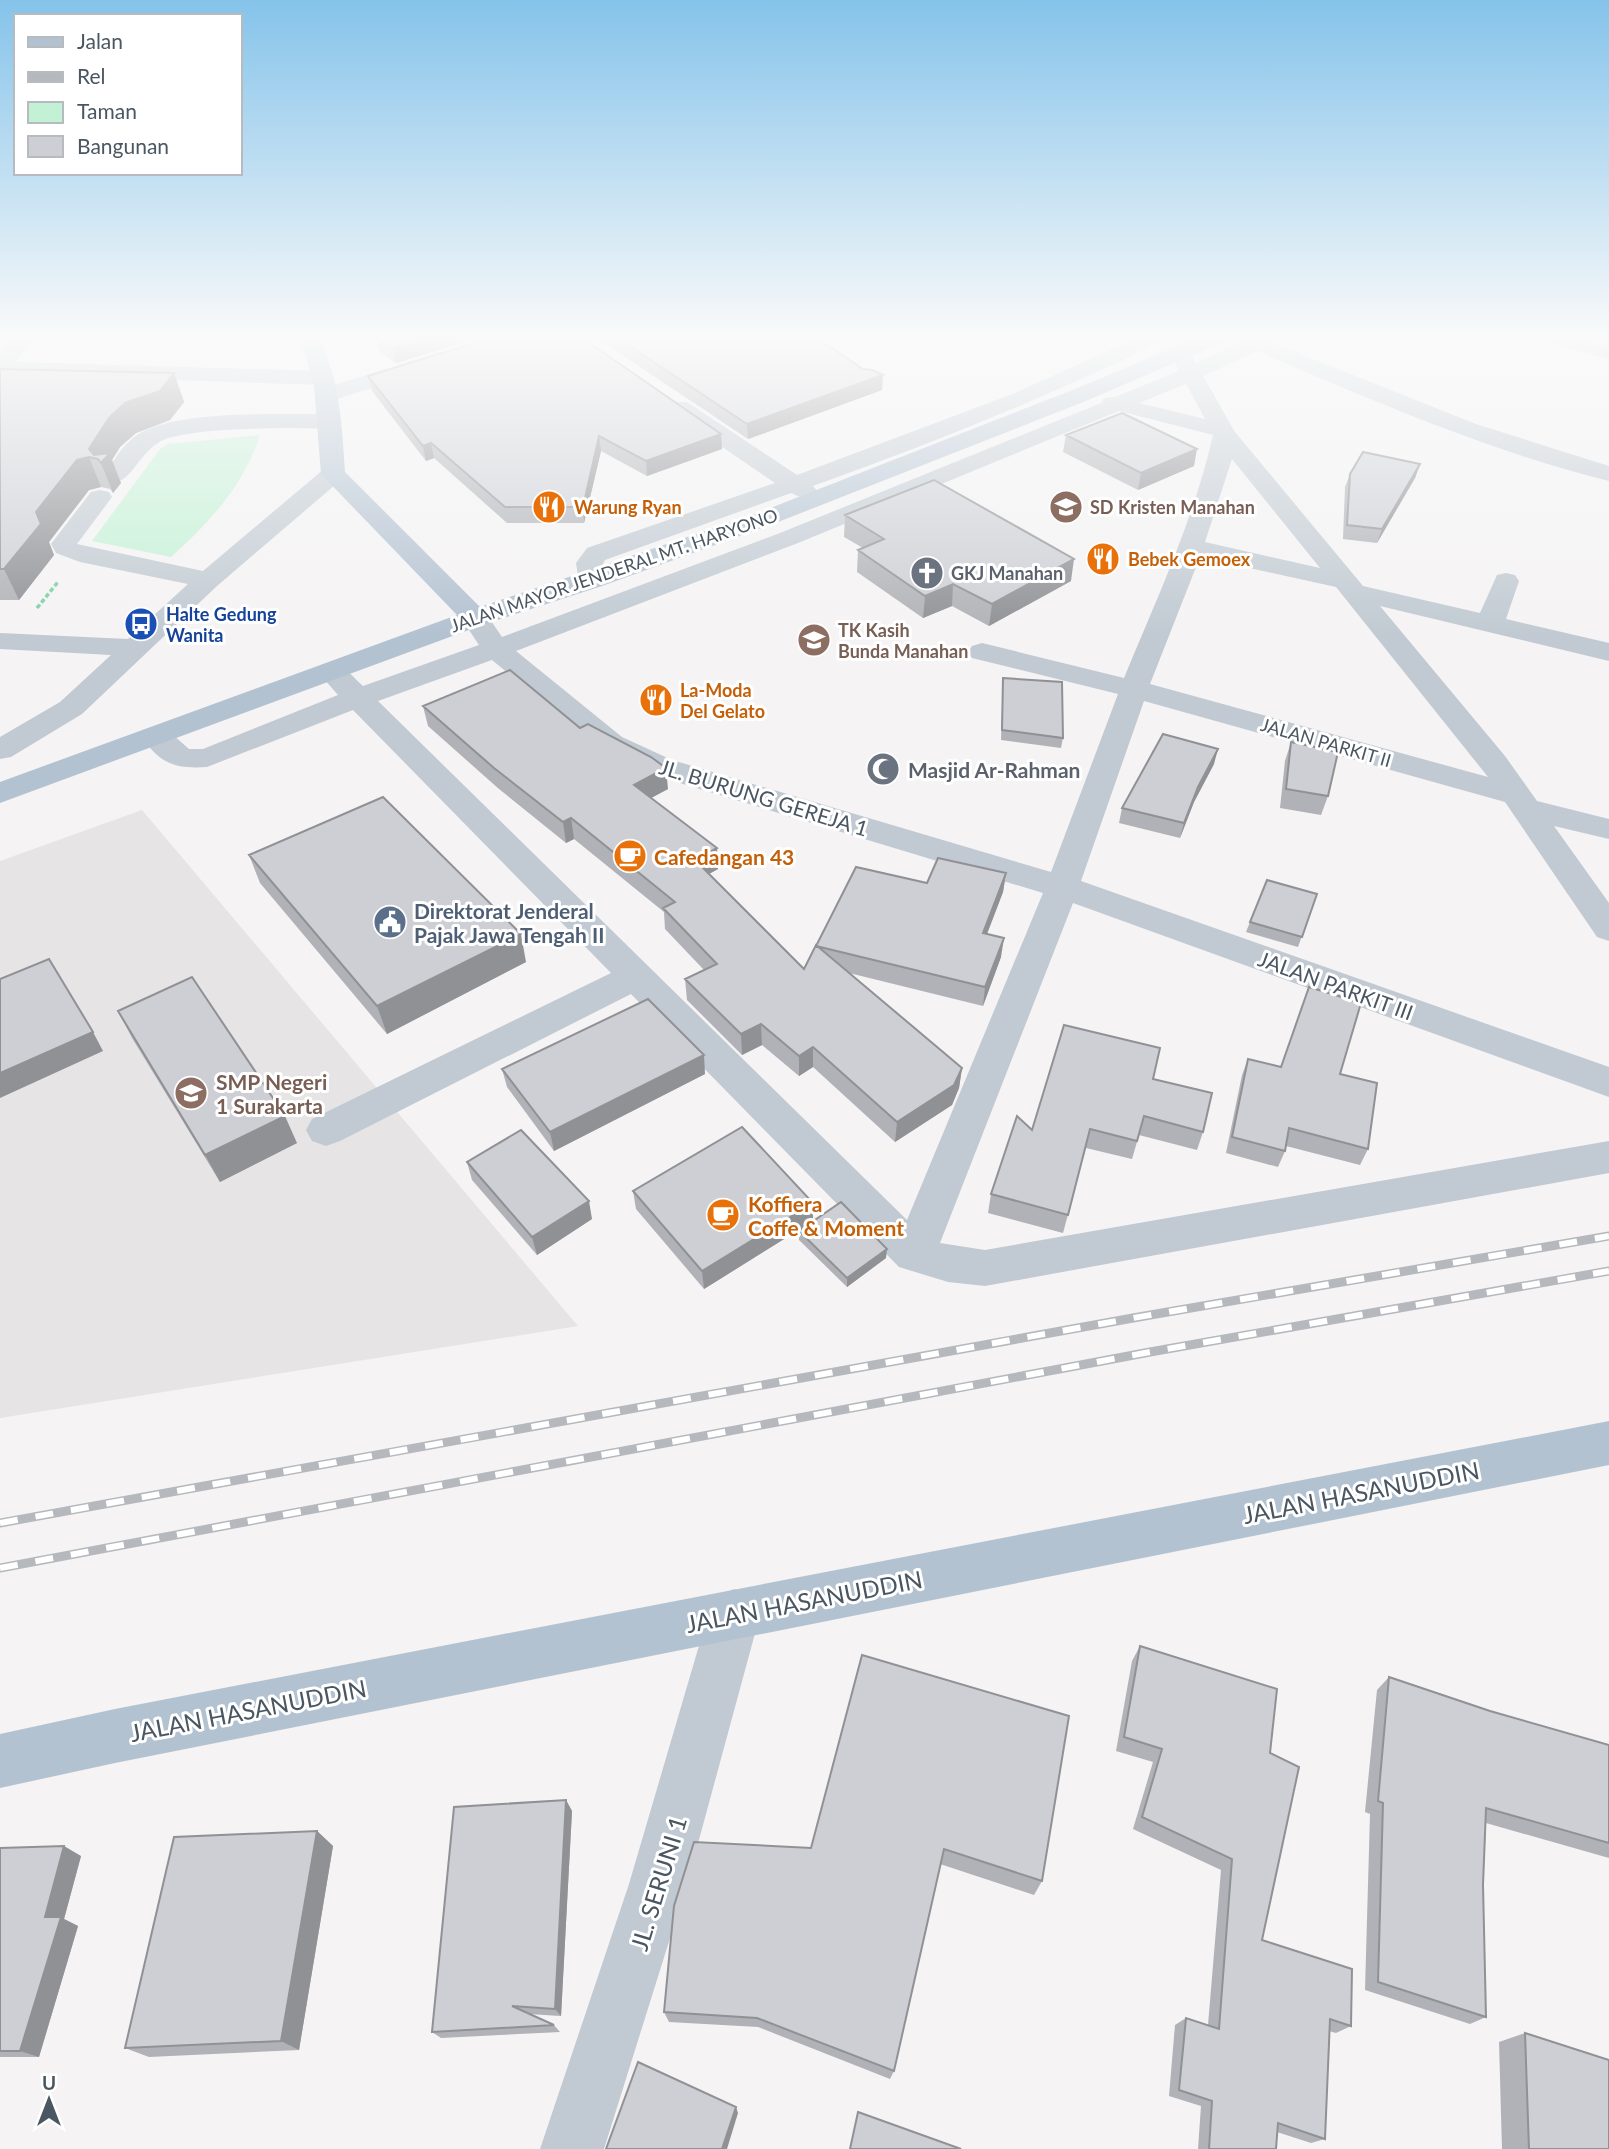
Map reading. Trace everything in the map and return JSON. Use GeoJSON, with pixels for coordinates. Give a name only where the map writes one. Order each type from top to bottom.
{"type":"FeatureCollection","features":[{"type":"Feature","properties":{"kind":"main road"},"geometry":{"type":"LineString","coordinates":[[331,435],[333,474],[475,618]]}},
{"type":"Feature","properties":{"kind":"main road","name":"JALAN MAYOR JENDERAL MT. HARYONO"},"geometry":{"type":"LineString","coordinates":[[0,793],[475,618],[593,580],[764,519],[978,436]]}},
{"type":"Feature","properties":{"kind":"main road","name":"JALAN HASANUDDIN"},"geometry":{"type":"LineString","coordinates":[[0,1761],[1609,1443]]}},
{"type":"Feature","properties":{"kind":"street"},"geometry":{"type":"LineString","coordinates":[[154,435],[144,440],[64,544],[65,548],[80,554],[208,580]]}},
{"type":"Feature","properties":{"kind":"street"},"geometry":{"type":"LineString","coordinates":[[720,435],[818,499]]}},
{"type":"Feature","properties":{"kind":"street"},"geometry":{"type":"LineString","coordinates":[[593,580],[588,565],[589,559],[596,554],[924,435]]}},
{"type":"Feature","properties":{"kind":"street"},"geometry":{"type":"LineString","coordinates":[[156,736],[181,759],[198,760],[357,698],[496,649],[789,538],[1040,435]]}},
{"type":"Feature","properties":{"kind":"street"},"geometry":{"type":"LineString","coordinates":[[914,1254],[1062,887],[1134,689],[1191,547],[1216,477],[1222,435]]}},
{"type":"Feature","properties":{"kind":"street"},"geometry":{"type":"LineString","coordinates":[[1226,435],[1523,802],[1609,929]]}},
{"type":"Feature","properties":{"kind":"street"},"geometry":{"type":"LineString","coordinates":[[1486,435],[1609,474]]}},
{"type":"Feature","properties":{"kind":"street"},"geometry":{"type":"LineString","coordinates":[[851,462],[904,491]]}},
{"type":"Feature","properties":{"kind":"street"},"geometry":{"type":"LineString","coordinates":[[0,750],[71,708],[208,580],[333,474]]}},
{"type":"Feature","properties":{"kind":"street"},"geometry":{"type":"LineString","coordinates":[[764,519],[789,538]]}},
{"type":"Feature","properties":{"kind":"street"},"geometry":{"type":"LineString","coordinates":[[670,527],[691,545]]}},
{"type":"Feature","properties":{"kind":"street"},"geometry":{"type":"LineString","coordinates":[[1191,547],[1609,652]]}},
{"type":"Feature","properties":{"kind":"street"},"geometry":{"type":"LineString","coordinates":[[1490,624],[1506,581]]}},
{"type":"Feature","properties":{"kind":"street","name":"JL. BURUNG GEREJA 1"},"geometry":{"type":"LineString","coordinates":[[475,618],[496,649],[611,743],[661,767],[1062,887]]}},
{"type":"Feature","properties":{"kind":"street"},"geometry":{"type":"LineString","coordinates":[[5,642],[136,648]]}},
{"type":"Feature","properties":{"kind":"street","name":"JALAN PARKIT II"},"geometry":{"type":"LineString","coordinates":[[982,652],[1134,689],[1609,829]]}},
{"type":"Feature","properties":{"kind":"street"},"geometry":{"type":"LineString","coordinates":[[331,671],[914,1254],[948,1264],[985,1268],[1609,1157]]}},
{"type":"Feature","properties":{"kind":"street","name":"JALAN PARKIT III"},"geometry":{"type":"LineString","coordinates":[[1062,887],[1609,1082]]}},
{"type":"Feature","properties":{"kind":"street"},"geometry":{"type":"LineString","coordinates":[[326,1130],[635,976]]}},
{"type":"Feature","properties":{"kind":"street","name":"JL. SERUNI 1"},"geometry":{"type":"LineString","coordinates":[[572,2149],[668,1852],[734,1615]]}},
{"type":"Feature","properties":{"kind":"path"},"geometry":{"type":"LineString","coordinates":[[5,642],[80,554]]}},
{"type":"Feature","properties":{"kind":"shaded area","name":"SMP Negeri 1 Surakarta"},"geometry":{"type":"Polygon","coordinates":[[[142,810],[578,1326],[0,1418],[0,861],[142,810]]]}},
{"type":"Feature","properties":{"kind":"green space"},"geometry":{"type":"Polygon","coordinates":[[[260,435],[245,470],[224,502],[171,557],[92,541],[160,449],[168,444],[260,435]]]}},
{"type":"Feature","properties":{"kind":"building"},"geometry":{"type":"Polygon","coordinates":[[[0,435],[98,435],[89,449],[94,455],[110,453],[101,463],[98,459],[89,457],[77,460],[36,512],[41,524],[4,569],[0,569],[0,435]]]}},
{"type":"Feature","properties":{"kind":"building"},"geometry":{"type":"Polygon","coordinates":[[[415,435],[717,435],[646,461],[599,436],[583,507],[505,507],[431,443],[423,446],[415,435]]]}},
{"type":"Feature","properties":{"kind":"building"},"geometry":{"type":"Polygon","coordinates":[[[1067,435],[1168,435],[1197,449],[1141,473],[1067,435]]]}},
{"type":"Feature","properties":{"kind":"building"},"geometry":{"type":"Polygon","coordinates":[[[1363,452],[1420,464],[1382,529],[1347,525],[1350,474],[1363,452]]]}},
{"type":"Feature","properties":{"kind":"building"},"geometry":{"type":"Polygon","coordinates":[[[934,480],[1074,559],[992,604],[953,584],[925,596],[858,550],[884,539],[845,515],[934,480]]]}},
{"type":"Feature","properties":{"kind":"building"},"geometry":{"type":"Polygon","coordinates":[[[510,670],[580,728],[588,724],[651,757],[666,768],[634,785],[717,848],[695,860],[804,969],[816,945],[962,1068],[954,1085],[897,1122],[813,1047],[799,1056],[761,1024],[741,1034],[685,979],[717,964],[663,908],[675,902],[571,818],[563,822],[494,768],[423,706],[510,670]]]}},
{"type":"Feature","properties":{"kind":"building"},"geometry":{"type":"Polygon","coordinates":[[[1003,678],[1062,682],[1063,738],[1002,730],[1003,678]]]}},
{"type":"Feature","properties":{"kind":"building"},"geometry":{"type":"Polygon","coordinates":[[[1163,734],[1218,749],[1198,787],[1184,823],[1122,808],[1163,734]]]}},
{"type":"Feature","properties":{"kind":"building"},"geometry":{"type":"Polygon","coordinates":[[[1291,742],[1338,752],[1328,796],[1286,789],[1291,742]]]}},
{"type":"Feature","properties":{"kind":"building","name":"Direktorat Jenderal Pajak Jawa Tengah II"},"geometry":{"type":"Polygon","coordinates":[[[383,797],[521,934],[377,1006],[249,855],[383,797]]]}},
{"type":"Feature","properties":{"kind":"building"},"geometry":{"type":"Polygon","coordinates":[[[938,858],[1006,873],[983,933],[1004,938],[985,987],[816,946],[856,867],[927,883],[938,858]]]}},
{"type":"Feature","properties":{"kind":"building"},"geometry":{"type":"Polygon","coordinates":[[[1267,880],[1317,894],[1302,937],[1250,922],[1267,880]]]}},
{"type":"Feature","properties":{"kind":"building"},"geometry":{"type":"Polygon","coordinates":[[[49,959],[93,1032],[0,1073],[0,979],[49,959]]]}},
{"type":"Feature","properties":{"kind":"building"},"geometry":{"type":"Polygon","coordinates":[[[192,977],[285,1116],[205,1155],[118,1011],[192,977]]]}},
{"type":"Feature","properties":{"kind":"building"},"geometry":{"type":"Polygon","coordinates":[[[1309,987],[1361,1003],[1340,1074],[1377,1083],[1368,1149],[1289,1128],[1285,1151],[1232,1137],[1248,1059],[1281,1067],[1309,987]]]}},
{"type":"Feature","properties":{"kind":"building"},"geometry":{"type":"Polygon","coordinates":[[[648,999],[704,1055],[550,1132],[502,1069],[648,999]]]}},
{"type":"Feature","properties":{"kind":"building"},"geometry":{"type":"Polygon","coordinates":[[[1064,1025],[1160,1048],[1153,1079],[1212,1093],[1203,1132],[1144,1116],[1137,1141],[1090,1129],[1068,1215],[991,1194],[1017,1116],[1032,1130],[1064,1025]]]}},
{"type":"Feature","properties":{"kind":"building"},"geometry":{"type":"Polygon","coordinates":[[[742,1127],[813,1203],[702,1271],[633,1191],[742,1127]]]}},
{"type":"Feature","properties":{"kind":"building"},"geometry":{"type":"Polygon","coordinates":[[[521,1130],[589,1201],[532,1237],[467,1162],[521,1130]]]}},
{"type":"Feature","properties":{"kind":"building"},"geometry":{"type":"Polygon","coordinates":[[[841,1202],[887,1249],[847,1278],[799,1231],[841,1202]]]}},
{"type":"Feature","properties":{"kind":"building"},"geometry":{"type":"Polygon","coordinates":[[[1140,1646],[1277,1689],[1270,1753],[1299,1767],[1262,1940],[1352,1969],[1351,2026],[1330,2019],[1325,2139],[1278,2123],[1276,2149],[1209,2149],[1212,2101],[1179,2090],[1186,2018],[1219,2029],[1232,1859],[1142,1817],[1162,1749],[1124,1737],[1140,1646]]]}},
{"type":"Feature","properties":{"kind":"building"},"geometry":{"type":"Polygon","coordinates":[[[862,1655],[1069,1716],[1042,1881],[944,1849],[894,2071],[757,2018],[664,2012],[674,1906],[694,1842],[811,1848],[862,1655]]]}},
{"type":"Feature","properties":{"kind":"building"},"geometry":{"type":"Polygon","coordinates":[[[1389,1677],[1490,1711],[1609,1745],[1609,1843],[1486,1808],[1483,1885],[1486,2017],[1378,1982],[1383,1803],[1378,1801],[1389,1677]]]}},
{"type":"Feature","properties":{"kind":"building"},"geometry":{"type":"Polygon","coordinates":[[[566,1800],[555,2009],[512,2006],[554,2025],[432,2032],[454,1807],[566,1800]]]}},
{"type":"Feature","properties":{"kind":"building"},"geometry":{"type":"Polygon","coordinates":[[[317,1831],[281,2041],[125,2048],[174,1837],[317,1831]]]}},
{"type":"Feature","properties":{"kind":"building"},"geometry":{"type":"Polygon","coordinates":[[[64,1846],[45,1917],[61,1917],[20,2051],[0,2051],[0,1848],[64,1846]]]}},
{"type":"Feature","properties":{"kind":"building"},"geometry":{"type":"Polygon","coordinates":[[[1525,2033],[1609,2060],[1609,2149],[1529,2149],[1525,2033]]]}},
{"type":"Feature","properties":{"kind":"building"},"geometry":{"type":"Polygon","coordinates":[[[638,2062],[736,2107],[722,2149],[606,2149],[638,2062]]]}},
{"type":"Feature","properties":{"kind":"building"},"geometry":{"type":"Polygon","coordinates":[[[858,2112],[961,2149],[850,2149],[858,2112]]]}},
{"type":"Feature","properties":{"kind":"railway"},"geometry":{"type":"LineString","coordinates":[[0,1523],[1133,1318],[1609,1236]]}},
{"type":"Feature","properties":{"kind":"railway"},"geometry":{"type":"LineString","coordinates":[[0,1568],[1150,1352],[1609,1271]]}},
{"type":"Feature","properties":{"kind":"place","name":"Warung Ryan"},"geometry":{"type":"Point","coordinates":[549,507]}},
{"type":"Feature","properties":{"kind":"place","name":"SD Kristen Manahan"},"geometry":{"type":"Point","coordinates":[1066,507]}},
{"type":"Feature","properties":{"kind":"place","name":"Bebek Gemoex"},"geometry":{"type":"Point","coordinates":[1103,559]}},
{"type":"Feature","properties":{"kind":"place","name":"GKJ Manahan"},"geometry":{"type":"Point","coordinates":[927,573]}},
{"type":"Feature","properties":{"kind":"place","name":"Halte Gedung Wanita"},"geometry":{"type":"Point","coordinates":[141,624]}},
{"type":"Feature","properties":{"kind":"place","name":"TK Kasih Bunda Manahan"},"geometry":{"type":"Point","coordinates":[814,640]}},
{"type":"Feature","properties":{"kind":"place","name":"La-Moda Del Gelato"},"geometry":{"type":"Point","coordinates":[656,700]}},
{"type":"Feature","properties":{"kind":"place","name":"Masjid Ar-Rahman"},"geometry":{"type":"Point","coordinates":[883,769]}},
{"type":"Feature","properties":{"kind":"place","name":"Cafedangan 43"},"geometry":{"type":"Point","coordinates":[630,856]}},
{"type":"Feature","properties":{"kind":"place","name":"Direktorat Jenderal Pajak Jawa Tengah II"},"geometry":{"type":"Point","coordinates":[390,922]}},
{"type":"Feature","properties":{"kind":"place","name":"SMP Negeri 1 Surakarta"},"geometry":{"type":"Point","coordinates":[191,1093]}},
{"type":"Feature","properties":{"kind":"place","name":"Koffiera Coffe & Moment"},"geometry":{"type":"Point","coordinates":[723,1215]}}]}
